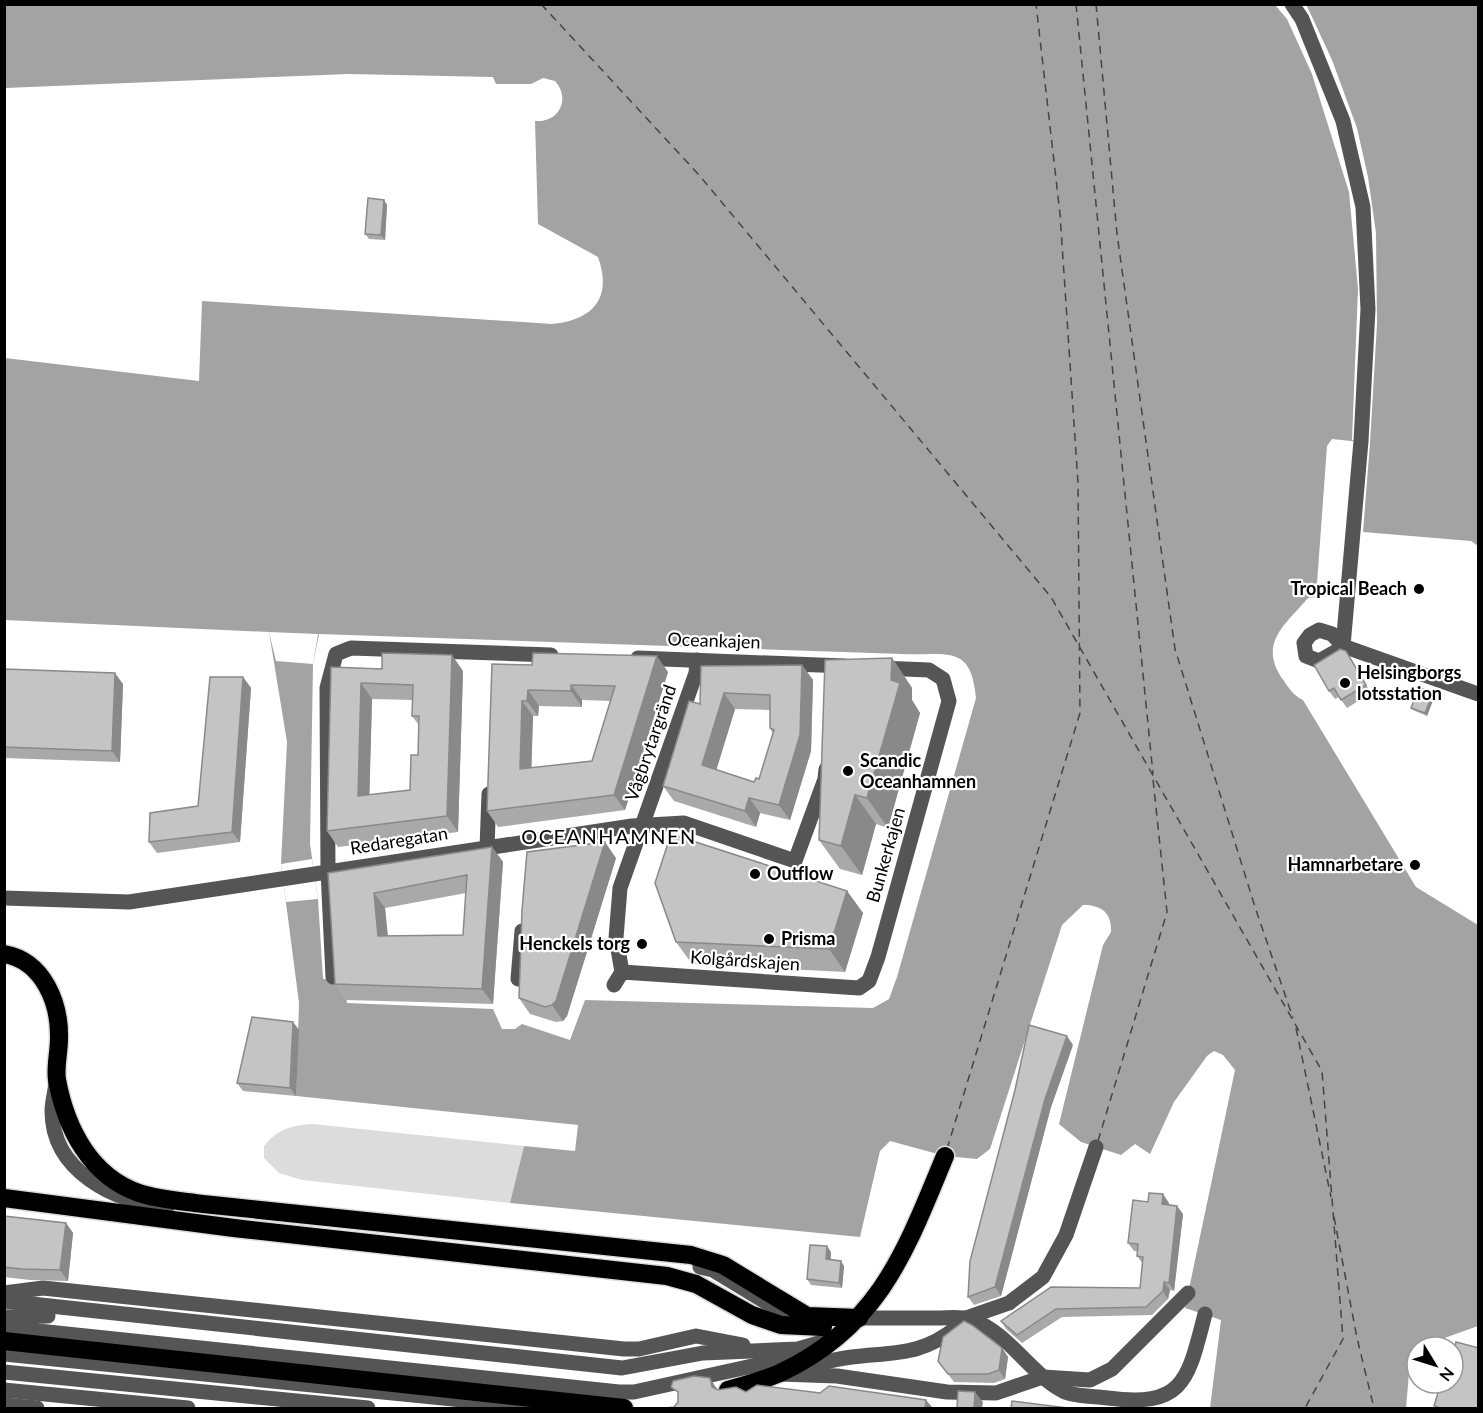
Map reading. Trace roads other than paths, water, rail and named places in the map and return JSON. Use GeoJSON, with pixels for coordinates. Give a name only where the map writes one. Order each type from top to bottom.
{"type":"FeatureCollection","features":[{"type":"Feature","properties":{"kind":"highway"},"geometry":{"type":"LineString","coordinates":[[4,954],[24,962],[43,978],[50,988],[60,1037],[57,1078],[78,1144],[106,1174],[139,1192],[203,1204],[691,1255],[723,1265],[807,1316],[848,1328]]}},
{"type":"Feature","properties":{"kind":"highway"},"geometry":{"type":"LineString","coordinates":[[745,1393],[770,1362],[848,1328],[902,1256],[945,1156]]}},
{"type":"Feature","properties":{"kind":"highway"},"geometry":{"type":"LineString","coordinates":[[4,1198],[667,1276],[696,1284],[752,1316],[781,1325],[848,1328]]}},
{"type":"Feature","properties":{"kind":"highway"},"geometry":{"type":"LineString","coordinates":[[4,1340],[624,1408]]}},
{"type":"Feature","properties":{"kind":"street"},"geometry":{"type":"LineString","coordinates":[[1292,4],[1302,19],[1342,121],[1363,207],[1368,309],[1361,441],[1343,646],[1479,694]]}},
{"type":"Feature","properties":{"kind":"street"},"geometry":{"type":"LineString","coordinates":[[333,977],[321,872],[327,688],[336,654],[351,648],[566,656]]}},
{"type":"Feature","properties":{"kind":"street","name":"Oceankajen"},"geometry":{"type":"LineString","coordinates":[[626,658],[696,666],[835,666],[929,670],[943,679]]}},
{"type":"Feature","properties":{"kind":"street","name":"Vågbrytargränd"},"geometry":{"type":"LineString","coordinates":[[644,825],[696,666]]}},
{"type":"Feature","properties":{"kind":"street"},"geometry":{"type":"LineString","coordinates":[[835,666],[835,682]]}},
{"type":"Feature","properties":{"kind":"street","name":"Bunkerkajen"},"geometry":{"type":"LineString","coordinates":[[873,971],[949,701],[943,679]]}},
{"type":"Feature","properties":{"kind":"street","name":"Redaregatan"},"geometry":{"type":"LineString","coordinates":[[4,897],[129,902],[487,848],[530,847],[644,825],[684,824],[795,861],[825,779],[827,757]]}},
{"type":"Feature","properties":{"kind":"street"},"geometry":{"type":"LineString","coordinates":[[487,848],[490,777]]}},
{"type":"Feature","properties":{"kind":"street","name":"Kolgårdskajen"},"geometry":{"type":"LineString","coordinates":[[644,825],[620,888],[616,938],[618,979],[859,988],[869,981],[873,971]]}},
{"type":"Feature","properties":{"kind":"street"},"geometry":{"type":"LineString","coordinates":[[518,979],[524,910]]}},
{"type":"Feature","properties":{"kind":"street"},"geometry":{"type":"LineString","coordinates":[[57,1078],[52,1112],[62,1149],[81,1174],[95,1184],[137,1203],[683,1262],[713,1270],[787,1315]]}},
{"type":"Feature","properties":{"kind":"street"},"geometry":{"type":"LineString","coordinates":[[4,1340],[618,1400],[638,1400],[770,1362],[848,1328],[968,1318],[1009,1303],[1043,1277],[1066,1235],[1096,1147]]}},
{"type":"Feature","properties":{"kind":"street"},"geometry":{"type":"LineString","coordinates":[[168,1219],[234,1221],[668,1271],[699,1277],[760,1309],[787,1315],[807,1316]]}},
{"type":"Feature","properties":{"kind":"street"},"geometry":{"type":"LineString","coordinates":[[4,1297],[43,1288],[624,1349],[639,1349],[696,1336],[770,1362],[837,1377],[947,1392],[996,1393],[1043,1377],[1083,1381],[1101,1376],[1113,1368],[1188,1293]]}},
{"type":"Feature","properties":{"kind":"street"},"geometry":{"type":"LineString","coordinates":[[968,1318],[996,1332],[1043,1377],[1065,1392],[1133,1401],[1157,1399],[1185,1379],[1191,1368],[1205,1314]]}},
{"type":"Feature","properties":{"kind":"street"},"geometry":{"type":"LineString","coordinates":[[4,1321],[38,1331],[634,1392],[770,1362],[917,1350],[936,1343],[968,1318]]}},
{"type":"Feature","properties":{"kind":"street"},"geometry":{"type":"LineString","coordinates":[[4,1354],[542,1408]]}},
{"type":"Feature","properties":{"kind":"street"},"geometry":{"type":"LineString","coordinates":[[4,1359],[455,1408]]}},
{"type":"Feature","properties":{"kind":"street"},"geometry":{"type":"LineString","coordinates":[[745,1393],[770,1362]]}},
{"type":"Feature","properties":{"kind":"street"},"geometry":{"type":"LineString","coordinates":[[4,1372],[368,1408]]}},
{"type":"Feature","properties":{"kind":"street"},"geometry":{"type":"LineString","coordinates":[[4,1377],[33,1383],[275,1408]]}},
{"type":"Feature","properties":{"kind":"street"},"geometry":{"type":"LineString","coordinates":[[4,1390],[188,1408]]}},
{"type":"Feature","properties":{"kind":"street"},"geometry":{"type":"LineString","coordinates":[[4,1405],[37,1408]]}},
{"type":"Feature","properties":{"kind":"place","name":"Tropical Beach"},"geometry":{"type":"Point","coordinates":[1419,589]}},
{"type":"Feature","properties":{"kind":"place","name":"Helsingborgs lotsstation"},"geometry":{"type":"Point","coordinates":[1345,683]}},
{"type":"Feature","properties":{"kind":"place","name":"Scandic Oceanhamnen"},"geometry":{"type":"Point","coordinates":[848,771]}},
{"type":"Feature","properties":{"kind":"place","name":"Hamnarbetare"},"geometry":{"type":"Point","coordinates":[1415,865]}},
{"type":"Feature","properties":{"kind":"place","name":"Outflow"},"geometry":{"type":"Point","coordinates":[755,874]}},
{"type":"Feature","properties":{"kind":"place","name":"Prisma"},"geometry":{"type":"Point","coordinates":[769,939]}},
{"type":"Feature","properties":{"kind":"place","name":"Henckels torg"},"geometry":{"type":"Point","coordinates":[642,944]}},
{"type":"Feature","properties":{"kind":"district","name":"OCEANHAMNEN"},"geometry":{"type":"Point","coordinates":[609,837]}}]}
